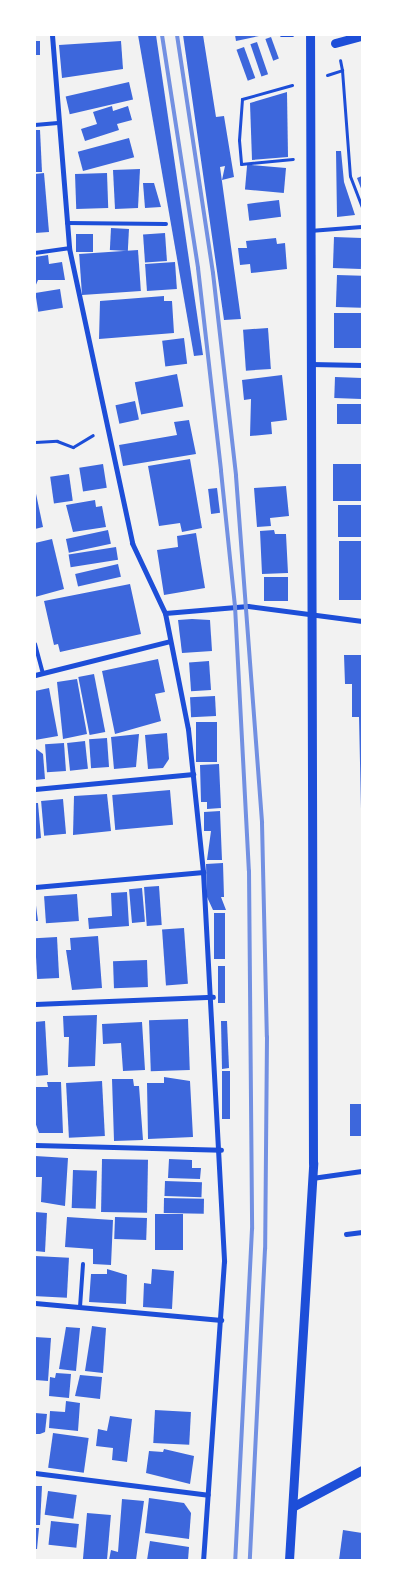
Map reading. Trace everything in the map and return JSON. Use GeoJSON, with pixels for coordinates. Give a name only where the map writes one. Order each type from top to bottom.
{"type":"FeatureCollection","features":[{"type":"Feature","properties":{"kind":"street"},"geometry":{"type":"LineString","coordinates":[[52,35],[69,248],[105,430],[132,543],[165,613],[193,774],[203,872],[213,997],[221,1150],[221,1320],[203,1560]]}},
{"type":"Feature","properties":{"kind":"street"},"geometry":{"type":"LineString","coordinates":[[288,1560],[294,1506],[312,1178],[310,35]]}},
{"type":"Feature","properties":{"kind":"street"},"geometry":{"type":"LineString","coordinates":[[335,43],[362,36]]}},
{"type":"Feature","properties":{"kind":"street"},"geometry":{"type":"LineString","coordinates":[[311,364],[362,365]]}},
{"type":"Feature","properties":{"kind":"street"},"geometry":{"type":"LineString","coordinates":[[165,613],[241,606],[311,612],[362,621]]}},
{"type":"Feature","properties":{"kind":"street"},"geometry":{"type":"LineString","coordinates":[[35,675],[170,641]]}},
{"type":"Feature","properties":{"kind":"street"},"geometry":{"type":"LineString","coordinates":[[35,789],[193,774]]}},
{"type":"Feature","properties":{"kind":"street"},"geometry":{"type":"LineString","coordinates":[[35,887],[203,872]]}},
{"type":"Feature","properties":{"kind":"street"},"geometry":{"type":"LineString","coordinates":[[35,1004],[213,997]]}},
{"type":"Feature","properties":{"kind":"street"},"geometry":{"type":"LineString","coordinates":[[35,1145],[221,1150]]}},
{"type":"Feature","properties":{"kind":"street"},"geometry":{"type":"LineString","coordinates":[[312,1178],[362,1171]]}},
{"type":"Feature","properties":{"kind":"street"},"geometry":{"type":"LineString","coordinates":[[346,1234],[362,1232]]}},
{"type":"Feature","properties":{"kind":"street"},"geometry":{"type":"LineString","coordinates":[[35,1303],[221,1320]]}},
{"type":"Feature","properties":{"kind":"street"},"geometry":{"type":"LineString","coordinates":[[294,1506],[362,1470]]}},
{"type":"Feature","properties":{"kind":"street"},"geometry":{"type":"LineString","coordinates":[[35,1473],[208,1495]]}},
{"type":"Feature","properties":{"kind":"lane"},"geometry":{"type":"LineString","coordinates":[[35,125],[58,123]]}},
{"type":"Feature","properties":{"kind":"lane"},"geometry":{"type":"LineString","coordinates":[[67,223],[166,224]]}},
{"type":"Feature","properties":{"kind":"lane"},"geometry":{"type":"LineString","coordinates":[[310,231],[362,227]]}},
{"type":"Feature","properties":{"kind":"lane"},"geometry":{"type":"LineString","coordinates":[[35,253],[69,248]]}},
{"type":"Feature","properties":{"kind":"lane"},"geometry":{"type":"LineString","coordinates":[[35,644],[43,673]]}},
{"type":"Feature","properties":{"kind":"lane"},"geometry":{"type":"LineString","coordinates":[[80,1307],[83,1264]]}},
{"type":"Feature","properties":{"kind":"path"},"geometry":{"type":"LineString","coordinates":[[281,35],[292,35]]}},
{"type":"Feature","properties":{"kind":"path"},"geometry":{"type":"LineString","coordinates":[[342,70],[350,176],[362,207]]}},
{"type":"Feature","properties":{"kind":"path"},"geometry":{"type":"LineString","coordinates":[[271,91],[242,99],[242,164],[293,160]]}},
{"type":"Feature","properties":{"kind":"path"},"geometry":{"type":"LineString","coordinates":[[35,442],[57,441],[73,447],[105,430]]}},
{"type":"Feature","properties":{"kind":"building"},"geometry":{"type":"Polygon","coordinates":[[[138,35],[156,35],[203,355],[194,356],[138,35]]]}},
{"type":"Feature","properties":{"kind":"building"},"geometry":{"type":"Polygon","coordinates":[[[183,35],[203,35],[216,117],[224,116],[234,177],[222,180],[225,166],[220,167],[241,319],[224,320],[183,35]]]}},
{"type":"Feature","properties":{"kind":"building"},"geometry":{"type":"Polygon","coordinates":[[[235,35],[258,35],[259,36],[236,41],[235,35]]]}},
{"type":"Feature","properties":{"kind":"building"},"geometry":{"type":"Polygon","coordinates":[[[271,37],[279,59],[273,61],[265,39],[271,37]]]}},
{"type":"Feature","properties":{"kind":"building"},"geometry":{"type":"Polygon","coordinates":[[[35,41],[40,41],[40,55],[35,55],[35,41]]]}},
{"type":"Feature","properties":{"kind":"building"},"geometry":{"type":"Polygon","coordinates":[[[121,41],[123,69],[62,78],[59,45],[121,41]]]}},
{"type":"Feature","properties":{"kind":"building"},"geometry":{"type":"Polygon","coordinates":[[[257,42],[268,74],[261,76],[250,44],[257,42]]]}},
{"type":"Feature","properties":{"kind":"building"},"geometry":{"type":"Polygon","coordinates":[[[244,47],[255,78],[248,81],[236,50],[244,47]]]}},
{"type":"Feature","properties":{"kind":"building"},"geometry":{"type":"Polygon","coordinates":[[[129,82],[133,100],[70,114],[66,97],[129,82]]]}},
{"type":"Feature","properties":{"kind":"building"},"geometry":{"type":"Polygon","coordinates":[[[287,92],[288,157],[252,160],[250,103],[287,92]]]}},
{"type":"Feature","properties":{"kind":"building"},"geometry":{"type":"Polygon","coordinates":[[[112,106],[113,111],[128,106],[132,120],[117,124],[119,130],[85,141],[81,129],[97,124],[93,112],[112,106]]]}},
{"type":"Feature","properties":{"kind":"building"},"geometry":{"type":"Polygon","coordinates":[[[35,130],[40,130],[42,172],[35,172],[35,130]]]}},
{"type":"Feature","properties":{"kind":"building"},"geometry":{"type":"Polygon","coordinates":[[[129,138],[134,157],[83,171],[78,152],[129,138]]]}},
{"type":"Feature","properties":{"kind":"building"},"geometry":{"type":"Polygon","coordinates":[[[336,151],[341,151],[344,182],[355,215],[337,217],[336,151]]]}},
{"type":"Feature","properties":{"kind":"building"},"geometry":{"type":"Polygon","coordinates":[[[247,165],[286,168],[284,193],[245,190],[247,165]]]}},
{"type":"Feature","properties":{"kind":"building"},"geometry":{"type":"Polygon","coordinates":[[[140,169],[138,208],[115,209],[113,170],[140,169]]]}},
{"type":"Feature","properties":{"kind":"building"},"geometry":{"type":"Polygon","coordinates":[[[44,173],[49,232],[35,233],[35,174],[44,173]]]}},
{"type":"Feature","properties":{"kind":"building"},"geometry":{"type":"Polygon","coordinates":[[[107,173],[108,208],[76,209],[75,174],[107,173]]]}},
{"type":"Feature","properties":{"kind":"building"},"geometry":{"type":"Polygon","coordinates":[[[362,176],[362,191],[357,178],[362,176]]]}},
{"type":"Feature","properties":{"kind":"building"},"geometry":{"type":"Polygon","coordinates":[[[143,183],[154,183],[161,207],[145,208],[143,183]]]}},
{"type":"Feature","properties":{"kind":"building"},"geometry":{"type":"Polygon","coordinates":[[[279,200],[281,217],[249,221],[247,204],[279,200]]]}},
{"type":"Feature","properties":{"kind":"building"},"geometry":{"type":"Polygon","coordinates":[[[111,228],[129,229],[128,251],[110,250],[111,228]]]}},
{"type":"Feature","properties":{"kind":"building"},"geometry":{"type":"Polygon","coordinates":[[[165,233],[167,261],[145,262],[143,235],[165,233]]]}},
{"type":"Feature","properties":{"kind":"building"},"geometry":{"type":"Polygon","coordinates":[[[76,234],[93,234],[93,252],[76,252],[76,234]]]}},
{"type":"Feature","properties":{"kind":"building"},"geometry":{"type":"Polygon","coordinates":[[[334,237],[362,238],[361,269],[333,268],[334,237]]]}},
{"type":"Feature","properties":{"kind":"building"},"geometry":{"type":"Polygon","coordinates":[[[276,238],[277,244],[285,243],[287,269],[251,273],[250,264],[240,265],[238,248],[247,248],[246,241],[276,238]]]}},
{"type":"Feature","properties":{"kind":"building"},"geometry":{"type":"Polygon","coordinates":[[[138,250],[141,291],[82,295],[79,254],[138,250]]]}},
{"type":"Feature","properties":{"kind":"building"},"geometry":{"type":"Polygon","coordinates":[[[48,255],[49,264],[62,262],[65,280],[38,280],[35,287],[35,257],[48,255]]]}},
{"type":"Feature","properties":{"kind":"building"},"geometry":{"type":"Polygon","coordinates":[[[175,262],[177,289],[147,291],[145,264],[175,262]]]}},
{"type":"Feature","properties":{"kind":"building"},"geometry":{"type":"Polygon","coordinates":[[[337,275],[362,276],[361,308],[336,307],[337,275]]]}},
{"type":"Feature","properties":{"kind":"building"},"geometry":{"type":"Polygon","coordinates":[[[60,289],[63,308],[38,312],[35,293],[60,289]]]}},
{"type":"Feature","properties":{"kind":"building"},"geometry":{"type":"Polygon","coordinates":[[[164,296],[164,301],[172,301],[174,333],[99,339],[100,301],[164,296]]]}},
{"type":"Feature","properties":{"kind":"building"},"geometry":{"type":"Polygon","coordinates":[[[334,313],[362,313],[362,348],[334,348],[334,313]]]}},
{"type":"Feature","properties":{"kind":"building"},"geometry":{"type":"Polygon","coordinates":[[[268,328],[271,369],[246,371],[243,330],[268,328]]]}},
{"type":"Feature","properties":{"kind":"building"},"geometry":{"type":"Polygon","coordinates":[[[184,338],[187,364],[165,366],[162,341],[184,338]]]}},
{"type":"Feature","properties":{"kind":"building"},"geometry":{"type":"Polygon","coordinates":[[[177,374],[183,406],[141,415],[135,382],[177,374]]]}},
{"type":"Feature","properties":{"kind":"building"},"geometry":{"type":"Polygon","coordinates":[[[282,375],[287,420],[271,422],[272,434],[250,436],[251,399],[244,400],[242,380],[282,375]]]}},
{"type":"Feature","properties":{"kind":"building"},"geometry":{"type":"Polygon","coordinates":[[[335,377],[362,378],[361,399],[334,398],[335,377]]]}},
{"type":"Feature","properties":{"kind":"building"},"geometry":{"type":"Polygon","coordinates":[[[135,401],[139,420],[119,424],[115,405],[135,401]]]}},
{"type":"Feature","properties":{"kind":"building"},"geometry":{"type":"Polygon","coordinates":[[[337,404],[362,404],[362,424],[337,424],[337,404]]]}},
{"type":"Feature","properties":{"kind":"building"},"geometry":{"type":"Polygon","coordinates":[[[189,420],[196,454],[123,466],[119,445],[177,435],[174,422],[189,420]]]}},
{"type":"Feature","properties":{"kind":"building"},"geometry":{"type":"Polygon","coordinates":[[[190,459],[202,528],[182,532],[180,523],[159,526],[148,466],[190,459]]]}},
{"type":"Feature","properties":{"kind":"building"},"geometry":{"type":"Polygon","coordinates":[[[103,464],[107,488],[83,491],[79,468],[103,464]]]}},
{"type":"Feature","properties":{"kind":"building"},"geometry":{"type":"Polygon","coordinates":[[[333,464],[362,464],[362,501],[333,501],[333,464]]]}},
{"type":"Feature","properties":{"kind":"building"},"geometry":{"type":"Polygon","coordinates":[[[69,474],[73,501],[54,503],[50,477],[69,474]]]}},
{"type":"Feature","properties":{"kind":"building"},"geometry":{"type":"Polygon","coordinates":[[[286,486],[289,516],[270,518],[271,526],[257,527],[254,488],[286,486]]]}},
{"type":"Feature","properties":{"kind":"building"},"geometry":{"type":"Polygon","coordinates":[[[217,488],[220,513],[211,514],[208,489],[217,488]]]}},
{"type":"Feature","properties":{"kind":"building"},"geometry":{"type":"Polygon","coordinates":[[[35,489],[43,527],[35,529],[35,489]]]}},
{"type":"Feature","properties":{"kind":"building"},"geometry":{"type":"Polygon","coordinates":[[[95,500],[96,507],[102,506],[106,527],[73,532],[66,505],[95,500]]]}},
{"type":"Feature","properties":{"kind":"building"},"geometry":{"type":"Polygon","coordinates":[[[338,505],[362,505],[362,537],[338,537],[338,505]]]}},
{"type":"Feature","properties":{"kind":"building"},"geometry":{"type":"Polygon","coordinates":[[[108,530],[111,544],[69,553],[66,539],[108,530]]]}},
{"type":"Feature","properties":{"kind":"building"},"geometry":{"type":"Polygon","coordinates":[[[274,530],[275,534],[286,534],[288,573],[262,574],[260,531],[274,530]]]}},
{"type":"Feature","properties":{"kind":"building"},"geometry":{"type":"Polygon","coordinates":[[[196,533],[205,588],[164,595],[157,550],[178,547],[177,536],[196,533]]]}},
{"type":"Feature","properties":{"kind":"building"},"geometry":{"type":"Polygon","coordinates":[[[52,539],[64,589],[35,597],[35,543],[52,539]]]}},
{"type":"Feature","properties":{"kind":"building"},"geometry":{"type":"Polygon","coordinates":[[[339,541],[362,541],[362,600],[339,600],[339,541]]]}},
{"type":"Feature","properties":{"kind":"building"},"geometry":{"type":"Polygon","coordinates":[[[116,547],[118,560],[71,567],[69,555],[116,547]]]}},
{"type":"Feature","properties":{"kind":"building"},"geometry":{"type":"Polygon","coordinates":[[[118,564],[121,577],[78,587],[75,574],[118,564]]]}},
{"type":"Feature","properties":{"kind":"building"},"geometry":{"type":"Polygon","coordinates":[[[264,577],[288,577],[288,601],[264,601],[264,577]]]}},
{"type":"Feature","properties":{"kind":"building"},"geometry":{"type":"Polygon","coordinates":[[[130,584],[141,634],[60,652],[58,644],[54,645],[44,601],[130,584]]]}},
{"type":"Feature","properties":{"kind":"building"},"geometry":{"type":"Polygon","coordinates":[[[178,620],[210,620],[212,651],[182,653],[178,620]]]}},
{"type":"Feature","properties":{"kind":"building"},"geometry":{"type":"Polygon","coordinates":[[[344,655],[362,655],[362,855],[359,717],[352,717],[352,684],[345,684],[344,655]]]}},
{"type":"Feature","properties":{"kind":"building"},"geometry":{"type":"Polygon","coordinates":[[[158,659],[165,692],[155,694],[161,721],[115,734],[102,671],[158,659]]]}},
{"type":"Feature","properties":{"kind":"building"},"geometry":{"type":"Polygon","coordinates":[[[209,661],[211,690],[191,691],[189,662],[209,661]]]}},
{"type":"Feature","properties":{"kind":"building"},"geometry":{"type":"Polygon","coordinates":[[[94,674],[105,732],[90,735],[78,677],[94,674]]]}},
{"type":"Feature","properties":{"kind":"building"},"geometry":{"type":"Polygon","coordinates":[[[77,679],[87,734],[63,739],[57,682],[77,679]]]}},
{"type":"Feature","properties":{"kind":"building"},"geometry":{"type":"Polygon","coordinates":[[[49,688],[58,736],[35,740],[35,691],[49,688]]]}},
{"type":"Feature","properties":{"kind":"building"},"geometry":{"type":"Polygon","coordinates":[[[215,696],[216,716],[191,717],[190,697],[215,696]]]}},
{"type":"Feature","properties":{"kind":"building"},"geometry":{"type":"Polygon","coordinates":[[[196,722],[217,722],[217,762],[196,762],[196,722]]]}},
{"type":"Feature","properties":{"kind":"building"},"geometry":{"type":"Polygon","coordinates":[[[167,733],[169,759],[163,768],[148,769],[145,735],[167,733]]]}},
{"type":"Feature","properties":{"kind":"building"},"geometry":{"type":"Polygon","coordinates":[[[139,734],[136,767],[114,769],[111,737],[139,734]]]}},
{"type":"Feature","properties":{"kind":"building"},"geometry":{"type":"Polygon","coordinates":[[[107,738],[109,767],[91,768],[89,739],[107,738]]]}},
{"type":"Feature","properties":{"kind":"building"},"geometry":{"type":"Polygon","coordinates":[[[85,741],[88,769],[70,771],[67,743],[85,741]]]}},
{"type":"Feature","properties":{"kind":"building"},"geometry":{"type":"Polygon","coordinates":[[[64,743],[66,771],[47,772],[45,744],[64,743]]]}},
{"type":"Feature","properties":{"kind":"building"},"geometry":{"type":"Polygon","coordinates":[[[35,748],[43,754],[45,779],[35,780],[35,748]]]}},
{"type":"Feature","properties":{"kind":"building"},"geometry":{"type":"Polygon","coordinates":[[[219,764],[221,808],[207,809],[207,802],[201,802],[200,765],[219,764]]]}},
{"type":"Feature","properties":{"kind":"building"},"geometry":{"type":"Polygon","coordinates":[[[170,790],[173,825],[115,830],[112,795],[170,790]]]}},
{"type":"Feature","properties":{"kind":"building"},"geometry":{"type":"Polygon","coordinates":[[[107,794],[111,831],[73,835],[74,796],[107,794]]]}},
{"type":"Feature","properties":{"kind":"building"},"geometry":{"type":"Polygon","coordinates":[[[63,799],[66,834],[44,836],[41,801],[63,799]]]}},
{"type":"Feature","properties":{"kind":"building"},"geometry":{"type":"Polygon","coordinates":[[[35,803],[38,803],[41,838],[35,839],[35,803]]]}},
{"type":"Feature","properties":{"kind":"building"},"geometry":{"type":"Polygon","coordinates":[[[220,811],[222,860],[207,860],[211,831],[204,831],[204,812],[220,811]]]}},
{"type":"Feature","properties":{"kind":"building"},"geometry":{"type":"Polygon","coordinates":[[[223,863],[224,897],[221,897],[226,910],[213,910],[207,897],[206,864],[223,863]]]}},
{"type":"Feature","properties":{"kind":"building"},"geometry":{"type":"Polygon","coordinates":[[[159,886],[162,925],[147,926],[144,887],[159,886]]]}},
{"type":"Feature","properties":{"kind":"building"},"geometry":{"type":"Polygon","coordinates":[[[142,888],[145,922],[132,923],[129,889],[142,888]]]}},
{"type":"Feature","properties":{"kind":"building"},"geometry":{"type":"Polygon","coordinates":[[[127,892],[129,926],[89,929],[88,918],[112,916],[111,893],[127,892]]]}},
{"type":"Feature","properties":{"kind":"building"},"geometry":{"type":"Polygon","coordinates":[[[77,894],[79,921],[46,923],[44,896],[77,894]]]}},
{"type":"Feature","properties":{"kind":"building"},"geometry":{"type":"Polygon","coordinates":[[[35,898],[38,921],[35,921],[35,898]]]}},
{"type":"Feature","properties":{"kind":"building"},"geometry":{"type":"Polygon","coordinates":[[[214,913],[225,913],[225,959],[214,959],[214,913]]]}},
{"type":"Feature","properties":{"kind":"building"},"geometry":{"type":"Polygon","coordinates":[[[184,928],[188,984],[166,985],[162,930],[184,928]]]}},
{"type":"Feature","properties":{"kind":"building"},"geometry":{"type":"Polygon","coordinates":[[[98,936],[102,988],[72,990],[66,950],[71,950],[70,938],[98,936]]]}},
{"type":"Feature","properties":{"kind":"building"},"geometry":{"type":"Polygon","coordinates":[[[57,937],[59,978],[37,979],[35,938],[57,937]]]}},
{"type":"Feature","properties":{"kind":"building"},"geometry":{"type":"Polygon","coordinates":[[[147,960],[148,987],[114,988],[113,961],[147,960]]]}},
{"type":"Feature","properties":{"kind":"building"},"geometry":{"type":"Polygon","coordinates":[[[218,966],[225,966],[225,1003],[218,1003],[218,966]]]}},
{"type":"Feature","properties":{"kind":"building"},"geometry":{"type":"Polygon","coordinates":[[[97,1015],[95,1066],[68,1067],[69,1037],[64,1037],[63,1016],[97,1015]]]}},
{"type":"Feature","properties":{"kind":"building"},"geometry":{"type":"Polygon","coordinates":[[[188,1019],[190,1070],[151,1071],[149,1020],[188,1019]]]}},
{"type":"Feature","properties":{"kind":"building"},"geometry":{"type":"Polygon","coordinates":[[[45,1021],[48,1075],[35,1076],[35,1022],[45,1021]]]}},
{"type":"Feature","properties":{"kind":"building"},"geometry":{"type":"Polygon","coordinates":[[[221,1021],[227,1021],[229,1068],[222,1069],[221,1021]]]}},
{"type":"Feature","properties":{"kind":"building"},"geometry":{"type":"Polygon","coordinates":[[[142,1022],[145,1070],[123,1071],[121,1043],[103,1044],[102,1024],[142,1022]]]}},
{"type":"Feature","properties":{"kind":"building"},"geometry":{"type":"Polygon","coordinates":[[[222,1071],[230,1071],[230,1119],[222,1119],[222,1071]]]}},
{"type":"Feature","properties":{"kind":"building"},"geometry":{"type":"Polygon","coordinates":[[[164,1077],[190,1081],[193,1137],[148,1139],[147,1083],[164,1083],[164,1077]]]}},
{"type":"Feature","properties":{"kind":"building"},"geometry":{"type":"Polygon","coordinates":[[[112,1079],[133,1079],[134,1086],[139,1086],[143,1140],[114,1141],[112,1079]]]}},
{"type":"Feature","properties":{"kind":"building"},"geometry":{"type":"Polygon","coordinates":[[[102,1081],[105,1136],[69,1138],[66,1083],[102,1081]]]}},
{"type":"Feature","properties":{"kind":"building"},"geometry":{"type":"Polygon","coordinates":[[[47,1082],[61,1082],[63,1133],[39,1133],[35,1122],[35,1087],[48,1087],[47,1082]]]}},
{"type":"Feature","properties":{"kind":"building"},"geometry":{"type":"Polygon","coordinates":[[[350,1104],[362,1104],[362,1136],[350,1136],[350,1104]]]}},
{"type":"Feature","properties":{"kind":"building"},"geometry":{"type":"Polygon","coordinates":[[[35,1156],[68,1158],[65,1206],[41,1202],[42,1177],[35,1177],[35,1156]]]}},
{"type":"Feature","properties":{"kind":"building"},"geometry":{"type":"Polygon","coordinates":[[[102,1159],[148,1160],[147,1213],[101,1212],[102,1159]]]}},
{"type":"Feature","properties":{"kind":"building"},"geometry":{"type":"Polygon","coordinates":[[[169,1159],[192,1160],[192,1168],[201,1168],[200,1179],[168,1178],[169,1159]]]}},
{"type":"Feature","properties":{"kind":"building"},"geometry":{"type":"Polygon","coordinates":[[[73,1170],[97,1171],[96,1209],[72,1208],[73,1170]]]}},
{"type":"Feature","properties":{"kind":"building"},"geometry":{"type":"Polygon","coordinates":[[[165,1181],[202,1182],[201,1197],[164,1196],[165,1181]]]}},
{"type":"Feature","properties":{"kind":"building"},"geometry":{"type":"Polygon","coordinates":[[[164,1198],[204,1199],[204,1214],[164,1213],[164,1198]]]}},
{"type":"Feature","properties":{"kind":"building"},"geometry":{"type":"Polygon","coordinates":[[[35,1212],[47,1213],[45,1252],[35,1251],[35,1212]]]}},
{"type":"Feature","properties":{"kind":"building"},"geometry":{"type":"Polygon","coordinates":[[[155,1214],[183,1214],[183,1250],[155,1250],[155,1214]]]}},
{"type":"Feature","properties":{"kind":"building"},"geometry":{"type":"Polygon","coordinates":[[[67,1217],[113,1220],[111,1265],[93,1264],[93,1249],[65,1247],[67,1217]]]}},
{"type":"Feature","properties":{"kind":"building"},"geometry":{"type":"Polygon","coordinates":[[[115,1217],[147,1218],[146,1240],[114,1239],[115,1217]]]}},
{"type":"Feature","properties":{"kind":"building"},"geometry":{"type":"Polygon","coordinates":[[[35,1256],[69,1258],[67,1298],[35,1296],[35,1256]]]}},
{"type":"Feature","properties":{"kind":"building"},"geometry":{"type":"Polygon","coordinates":[[[107,1269],[127,1275],[126,1304],[89,1302],[91,1274],[107,1274],[107,1269]]]}},
{"type":"Feature","properties":{"kind":"building"},"geometry":{"type":"Polygon","coordinates":[[[152,1269],[174,1271],[172,1309],[143,1307],[144,1283],[151,1284],[152,1269]]]}},
{"type":"Feature","properties":{"kind":"building"},"geometry":{"type":"Polygon","coordinates":[[[92,1326],[106,1328],[103,1373],[85,1371],[92,1326]]]}},
{"type":"Feature","properties":{"kind":"building"},"geometry":{"type":"Polygon","coordinates":[[[66,1327],[80,1328],[76,1371],[59,1369],[66,1327]]]}},
{"type":"Feature","properties":{"kind":"building"},"geometry":{"type":"Polygon","coordinates":[[[35,1337],[51,1338],[48,1381],[35,1380],[35,1337]]]}},
{"type":"Feature","properties":{"kind":"building"},"geometry":{"type":"Polygon","coordinates":[[[56,1373],[71,1374],[69,1398],[49,1396],[50,1377],[55,1378],[56,1373]]]}},
{"type":"Feature","properties":{"kind":"building"},"geometry":{"type":"Polygon","coordinates":[[[80,1375],[102,1377],[100,1399],[75,1396],[80,1375]]]}},
{"type":"Feature","properties":{"kind":"building"},"geometry":{"type":"Polygon","coordinates":[[[66,1401],[80,1403],[78,1431],[49,1428],[50,1411],[65,1412],[66,1401]]]}},
{"type":"Feature","properties":{"kind":"building"},"geometry":{"type":"Polygon","coordinates":[[[155,1410],[191,1412],[189,1445],[153,1443],[155,1410]]]}},
{"type":"Feature","properties":{"kind":"building"},"geometry":{"type":"Polygon","coordinates":[[[35,1413],[47,1414],[45,1432],[40,1434],[35,1434],[35,1413]]]}},
{"type":"Feature","properties":{"kind":"building"},"geometry":{"type":"Polygon","coordinates":[[[110,1416],[132,1419],[127,1462],[112,1460],[113,1448],[96,1446],[98,1429],[107,1431],[110,1416]]]}},
{"type":"Feature","properties":{"kind":"building"},"geometry":{"type":"Polygon","coordinates":[[[53,1433],[89,1438],[84,1473],[48,1468],[53,1433]]]}},
{"type":"Feature","properties":{"kind":"building"},"geometry":{"type":"Polygon","coordinates":[[[164,1449],[194,1456],[190,1484],[146,1473],[149,1451],[163,1452],[164,1449]]]}},
{"type":"Feature","properties":{"kind":"building"},"geometry":{"type":"Polygon","coordinates":[[[35,1486],[42,1486],[40,1525],[35,1525],[35,1486]]]}},
{"type":"Feature","properties":{"kind":"building"},"geometry":{"type":"Polygon","coordinates":[[[48,1491],[77,1495],[73,1519],[45,1515],[48,1491]]]}},
{"type":"Feature","properties":{"kind":"building"},"geometry":{"type":"Polygon","coordinates":[[[149,1498],[184,1503],[191,1513],[189,1539],[145,1533],[149,1498]]]}},
{"type":"Feature","properties":{"kind":"building"},"geometry":{"type":"Polygon","coordinates":[[[122,1499],[144,1501],[136,1560],[109,1560],[111,1550],[118,1552],[122,1499]]]}},
{"type":"Feature","properties":{"kind":"building"},"geometry":{"type":"Polygon","coordinates":[[[87,1513],[111,1515],[107,1560],[83,1560],[87,1513]]]}},
{"type":"Feature","properties":{"kind":"building"},"geometry":{"type":"Polygon","coordinates":[[[51,1521],[79,1524],[76,1548],[48,1545],[51,1521]]]}},
{"type":"Feature","properties":{"kind":"building"},"geometry":{"type":"Polygon","coordinates":[[[35,1528],[39,1528],[37,1549],[35,1549],[35,1528]]]}},
{"type":"Feature","properties":{"kind":"building"},"geometry":{"type":"Polygon","coordinates":[[[343,1530],[362,1533],[362,1560],[339,1560],[343,1530]]]}},
{"type":"Feature","properties":{"kind":"building"},"geometry":{"type":"Polygon","coordinates":[[[150,1541],[189,1547],[188,1560],[147,1560],[150,1541]]]}},
{"type":"Feature","properties":{"kind":"railway"},"geometry":{"type":"LineString","coordinates":[[162,35],[198,268],[221,471],[235,606],[249,871],[252,1229],[235,1560]]}},
{"type":"Feature","properties":{"kind":"railway"},"geometry":{"type":"LineString","coordinates":[[177,35],[213,273],[236,476],[262,823],[267,1037],[265,1249],[250,1560]]}}]}
